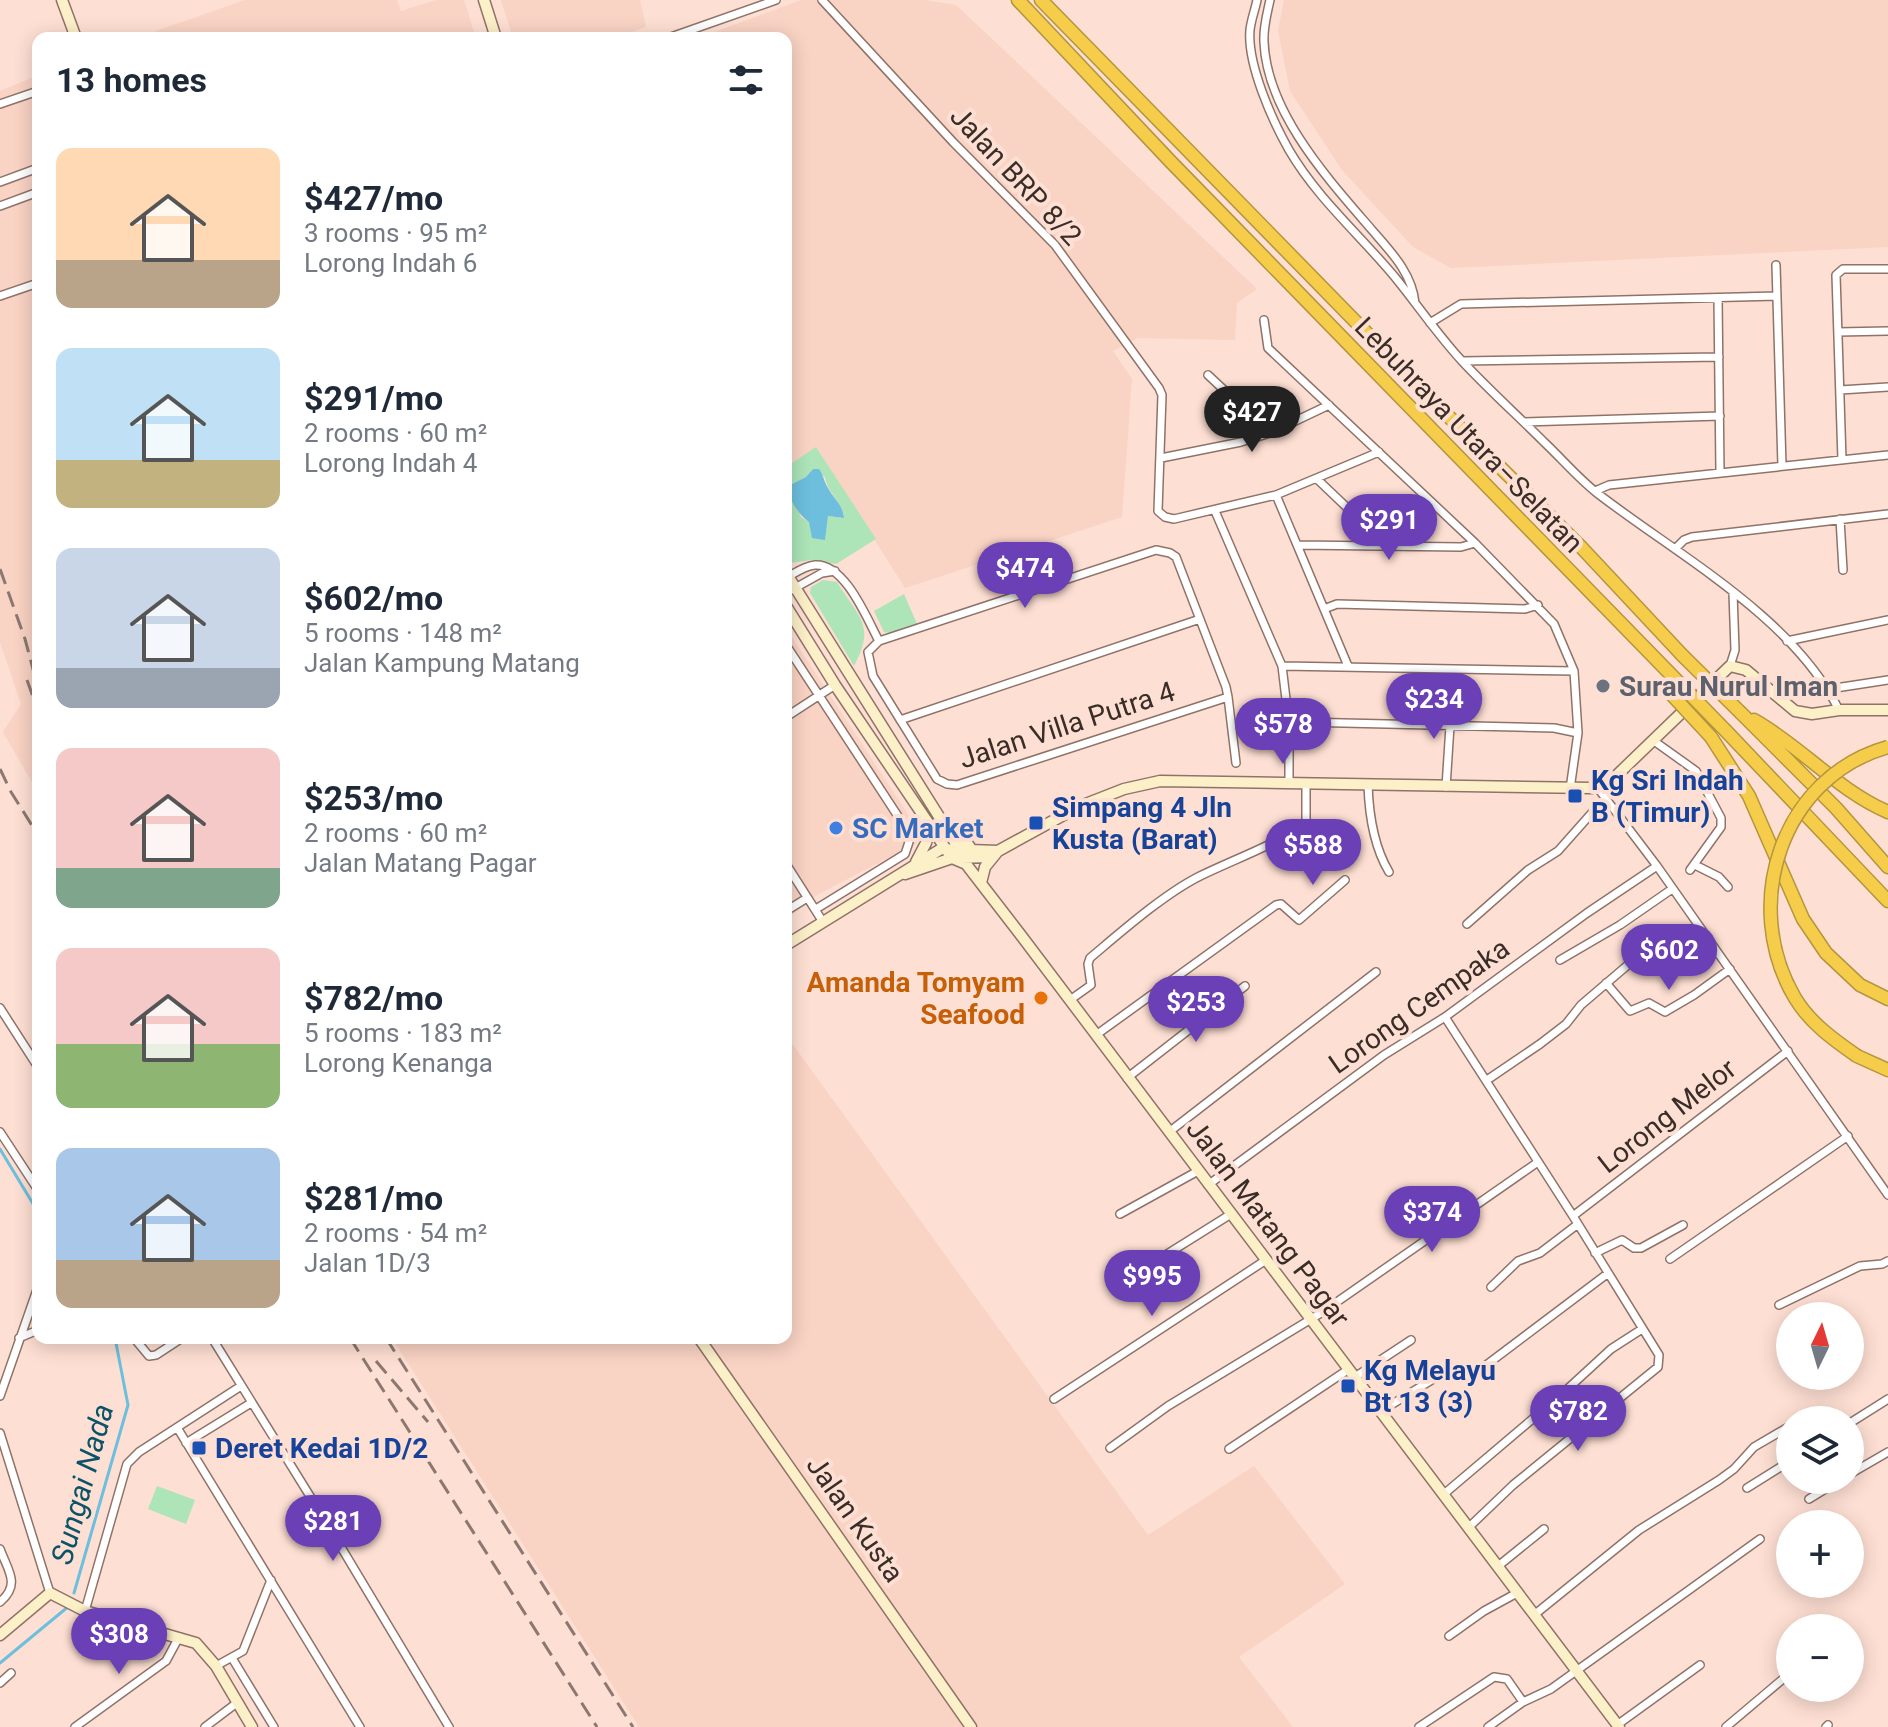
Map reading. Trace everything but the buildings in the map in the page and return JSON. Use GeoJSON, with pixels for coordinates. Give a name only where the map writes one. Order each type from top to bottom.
{"type":"FeatureCollection","features":[{"type":"Feature","properties":{"kind":"highway","name":"Lebuhraya Utara–Selatan"},"geometry":{"type":"LineString","coordinates":[[1018,0],[1192,184],[1662,667],[1665,682],[1678,692]]}},
{"type":"Feature","properties":{"kind":"highway","name":"Lebuhraya Utara–Selatan"},"geometry":{"type":"LineString","coordinates":[[1041,0],[1441,409],[1581,547],[1683,656],[1836,808],[1888,867]]}},
{"type":"Feature","properties":{"kind":"highway"},"geometry":{"type":"LineString","coordinates":[[1678,692],[1726,731],[1888,901]]}},
{"type":"Feature","properties":{"kind":"highway"},"geometry":{"type":"LineString","coordinates":[[1678,692],[1749,796],[1803,919],[1826,953],[1860,985],[1888,999]]}},
{"type":"Feature","properties":{"kind":"highway"},"geometry":{"type":"LineString","coordinates":[[1741,713],[1777,733],[1864,801],[1888,812]]}},
{"type":"Feature","properties":{"kind":"highway"},"geometry":{"type":"LineString","coordinates":[[1888,747],[1844,767],[1810,798],[1781,843],[1771,880],[1769,909],[1775,950],[1795,998],[1826,1034],[1857,1056],[1888,1070]]}},
{"type":"Feature","properties":{"kind":"street"},"geometry":{"type":"LineString","coordinates":[[62,0],[74,32]]}},
{"type":"Feature","properties":{"kind":"street"},"geometry":{"type":"LineString","coordinates":[[484,0],[494,32]]}},
{"type":"Feature","properties":{"kind":"street"},"geometry":{"type":"LineString","coordinates":[[685,32],[776,0]]}},
{"type":"Feature","properties":{"kind":"street","name":"Jalan BRP 8/2"},"geometry":{"type":"LineString","coordinates":[[822,0],[953,142],[1055,245],[1162,395],[1161,458]]}},
{"type":"Feature","properties":{"kind":"street"},"geometry":{"type":"LineString","coordinates":[[1257,0],[1250,31],[1254,65],[1289,149],[1320,194],[1394,277],[1462,361],[1595,491],[1705,568],[1787,641],[1829,689],[1839,710]]}},
{"type":"Feature","properties":{"kind":"street"},"geometry":{"type":"LineString","coordinates":[[1270,0],[1264,33],[1266,58],[1278,95],[1300,141],[1317,165],[1400,262],[1413,288],[1415,305]]}},
{"type":"Feature","properties":{"kind":"street"},"geometry":{"type":"LineString","coordinates":[[0,104],[32,93]]}},
{"type":"Feature","properties":{"kind":"street"},"geometry":{"type":"LineString","coordinates":[[0,182],[32,170]]}},
{"type":"Feature","properties":{"kind":"street"},"geometry":{"type":"LineString","coordinates":[[0,206],[32,194]]}},
{"type":"Feature","properties":{"kind":"street"},"geometry":{"type":"LineString","coordinates":[[1776,265],[1782,466]]}},
{"type":"Feature","properties":{"kind":"street"},"geometry":{"type":"LineString","coordinates":[[1842,460],[1838,272],[1843,269],[1888,269]]}},
{"type":"Feature","properties":{"kind":"street"},"geometry":{"type":"LineString","coordinates":[[0,296],[32,285]]}},
{"type":"Feature","properties":{"kind":"street"},"geometry":{"type":"LineString","coordinates":[[1430,323],[1461,304],[1777,296]]}},
{"type":"Feature","properties":{"kind":"street"},"geometry":{"type":"LineString","coordinates":[[1718,298],[1720,472]]}},
{"type":"Feature","properties":{"kind":"street"},"geometry":{"type":"LineString","coordinates":[[1264,320],[1268,348],[1475,543],[1554,624],[1574,671],[1578,733],[1570,789]]}},
{"type":"Feature","properties":{"kind":"street"},"geometry":{"type":"LineString","coordinates":[[1838,332],[1888,331]]}},
{"type":"Feature","properties":{"kind":"street"},"geometry":{"type":"LineString","coordinates":[[1462,361],[1719,357]]}},
{"type":"Feature","properties":{"kind":"street"},"geometry":{"type":"LineString","coordinates":[[1208,375],[1270,433]]}},
{"type":"Feature","properties":{"kind":"street"},"geometry":{"type":"LineString","coordinates":[[1840,390],[1888,387]]}},
{"type":"Feature","properties":{"kind":"street"},"geometry":{"type":"LineString","coordinates":[[1329,405],[1270,433],[1161,458],[1158,511],[1174,519],[1276,495],[1379,452]]}},
{"type":"Feature","properties":{"kind":"street"},"geometry":{"type":"LineString","coordinates":[[1524,422],[1720,416]]}},
{"type":"Feature","properties":{"kind":"street"},"geometry":{"type":"LineString","coordinates":[[1595,491],[1609,485],[1888,455]]}},
{"type":"Feature","properties":{"kind":"street"},"geometry":{"type":"LineString","coordinates":[[1317,479],[1380,539],[1383,546]]}},
{"type":"Feature","properties":{"kind":"street"},"geometry":{"type":"LineString","coordinates":[[1276,495],[1348,666]]}},
{"type":"Feature","properties":{"kind":"street"},"geometry":{"type":"LineString","coordinates":[[1215,511],[1282,666],[1289,724],[1289,783]]}},
{"type":"Feature","properties":{"kind":"street"},"geometry":{"type":"LineString","coordinates":[[1675,549],[1692,537],[1888,514]]}},
{"type":"Feature","properties":{"kind":"street"},"geometry":{"type":"LineString","coordinates":[[1840,519],[1843,570]]}},
{"type":"Feature","properties":{"kind":"street"},"geometry":{"type":"LineString","coordinates":[[1298,545],[1461,547],[1475,543]]}},
{"type":"Feature","properties":{"kind":"street"},"geometry":{"type":"LineString","coordinates":[[792,573],[804,567],[819,565],[835,571],[846,582],[879,641],[1156,550],[1170,553],[1176,557],[1228,697],[1236,763]]}},
{"type":"Feature","properties":{"kind":"street"},"geometry":{"type":"LineString","coordinates":[[792,589],[822,573],[835,571]]}},
{"type":"Feature","properties":{"kind":"street"},"geometry":{"type":"LineString","coordinates":[[792,592],[903,756],[952,858]]}},
{"type":"Feature","properties":{"kind":"street"},"geometry":{"type":"LineString","coordinates":[[981,883],[985,867],[995,854],[1078,807],[1124,789],[1160,781],[1597,787],[1616,776],[1730,666],[1735,650],[1733,592]]}},
{"type":"Feature","properties":{"kind":"street"},"geometry":{"type":"LineString","coordinates":[[1324,609],[1337,604],[1525,609],[1538,605]]}},
{"type":"Feature","properties":{"kind":"street"},"geometry":{"type":"LineString","coordinates":[[792,616],[895,775],[935,822]]}},
{"type":"Feature","properties":{"kind":"street"},"geometry":{"type":"LineString","coordinates":[[900,720],[1200,619]]}},
{"type":"Feature","properties":{"kind":"street"},"geometry":{"type":"LineString","coordinates":[[1787,641],[1888,620]]}},
{"type":"Feature","properties":{"kind":"street","name":"Jalan Villa Putra 4"},"geometry":{"type":"LineString","coordinates":[[879,641],[871,646],[868,660],[873,676],[937,779],[947,784],[957,785],[1228,697]]}},
{"type":"Feature","properties":{"kind":"street"},"geometry":{"type":"LineString","coordinates":[[792,654],[907,830],[909,842],[905,854],[816,909]]}},
{"type":"Feature","properties":{"kind":"street"},"geometry":{"type":"LineString","coordinates":[[1282,666],[1574,671]]}},
{"type":"Feature","properties":{"kind":"street"},"geometry":{"type":"LineString","coordinates":[[1730,666],[1746,670],[1795,711],[1812,714],[1888,707]]}},
{"type":"Feature","properties":{"kind":"street"},"geometry":{"type":"LineString","coordinates":[[1829,689],[1888,680]]}},
{"type":"Feature","properties":{"kind":"street"},"geometry":{"type":"LineString","coordinates":[[792,713],[835,685]]}},
{"type":"Feature","properties":{"kind":"street"},"geometry":{"type":"LineString","coordinates":[[1289,724],[1554,728],[1578,733]]}},
{"type":"Feature","properties":{"kind":"street"},"geometry":{"type":"LineString","coordinates":[[1446,787],[1450,726]]}},
{"type":"Feature","properties":{"kind":"street"},"geometry":{"type":"LineString","coordinates":[[1654,741],[1696,771],[1721,818],[1721,827],[1693,867],[1719,877],[1728,887]]}},
{"type":"Feature","properties":{"kind":"street"},"geometry":{"type":"LineString","coordinates":[[895,775],[895,757],[903,756]]}},
{"type":"Feature","properties":{"kind":"street"},"geometry":{"type":"LineString","coordinates":[[1070,1000],[1091,985],[1090,958],[1151,910],[1197,877],[1241,859],[1306,824],[1306,784]]}},
{"type":"Feature","properties":{"kind":"street"},"geometry":{"type":"LineString","coordinates":[[1368,785],[1374,833],[1389,872]]}},
{"type":"Feature","properties":{"kind":"street"},"geometry":{"type":"LineString","coordinates":[[1597,787],[1657,866],[1888,1195]]}},
{"type":"Feature","properties":{"kind":"street"},"geometry":{"type":"LineString","coordinates":[[1467,924],[1528,870],[1558,851],[1605,798]]}},
{"type":"Feature","properties":{"kind":"street"},"geometry":{"type":"LineString","coordinates":[[915,864],[935,822]]}},
{"type":"Feature","properties":{"kind":"street","name":"Jalan Matang Pagar"},"geometry":{"type":"LineString","coordinates":[[935,822],[958,830],[965,855],[981,883],[1444,1494],[1613,1725]]}},
{"type":"Feature","properties":{"kind":"street"},"geometry":{"type":"LineString","coordinates":[[792,941],[945,848],[965,855]]}},
{"type":"Feature","properties":{"kind":"street"},"geometry":{"type":"LineString","coordinates":[[901,875],[965,855],[995,854]]}},
{"type":"Feature","properties":{"kind":"street","name":"Lorong Cempaka"},"geometry":{"type":"LineString","coordinates":[[1208,1185],[1384,1055],[1445,1017],[1657,866]]}},
{"type":"Feature","properties":{"kind":"street"},"geometry":{"type":"LineString","coordinates":[[792,874],[823,922]]}},
{"type":"Feature","properties":{"kind":"street"},"geometry":{"type":"LineString","coordinates":[[1096,1035],[1276,905],[1281,904],[1299,920],[1345,880]]}},
{"type":"Feature","properties":{"kind":"street"},"geometry":{"type":"LineString","coordinates":[[1560,960],[1620,925],[1672,889]]}},
{"type":"Feature","properties":{"kind":"street"},"geometry":{"type":"LineString","coordinates":[[841,894],[849,907]]}},
{"type":"Feature","properties":{"kind":"street"},"geometry":{"type":"LineString","coordinates":[[792,907],[807,898]]}},
{"type":"Feature","properties":{"kind":"street"},"geometry":{"type":"LineString","coordinates":[[1487,1080],[1566,1024],[1581,1005],[1650,946],[1659,949],[1699,927]]}},
{"type":"Feature","properties":{"kind":"street"},"geometry":{"type":"LineString","coordinates":[[1606,983],[1630,1011],[1649,1003],[1665,1012],[1730,969]]}},
{"type":"Feature","properties":{"kind":"street"},"geometry":{"type":"LineString","coordinates":[[1169,1132],[1376,972]]}},
{"type":"Feature","properties":{"kind":"street"},"geometry":{"type":"LineString","coordinates":[[1127,1078],[1245,986]]}},
{"type":"Feature","properties":{"kind":"street"},"geometry":{"type":"LineString","coordinates":[[0,1008],[32,1058]]}},
{"type":"Feature","properties":{"kind":"street"},"geometry":{"type":"LineString","coordinates":[[1445,1017],[1573,1216],[1660,1361],[1658,1367],[1513,1485],[1468,1528]]}},
{"type":"Feature","properties":{"kind":"street","name":"Lorong Melor"},"geometry":{"type":"LineString","coordinates":[[1573,1216],[1788,1051]]}},
{"type":"Feature","properties":{"kind":"street"},"geometry":{"type":"LineString","coordinates":[[0,1132],[32,1181]]}},
{"type":"Feature","properties":{"kind":"street"},"geometry":{"type":"LineString","coordinates":[[1670,1259],[1848,1136]]}},
{"type":"Feature","properties":{"kind":"street"},"geometry":{"type":"LineString","coordinates":[[1110,1448],[1168,1406],[1321,1313],[1538,1162]]}},
{"type":"Feature","properties":{"kind":"street"},"geometry":{"type":"LineString","coordinates":[[1120,1214],[1198,1171]]}},
{"type":"Feature","properties":{"kind":"street"},"geometry":{"type":"LineString","coordinates":[[1116,1281],[1154,1257],[1164,1256],[1231,1214]]}},
{"type":"Feature","properties":{"kind":"street"},"geometry":{"type":"LineString","coordinates":[[1491,1287],[1518,1261],[1540,1253],[1578,1224]]}},
{"type":"Feature","properties":{"kind":"street"},"geometry":{"type":"LineString","coordinates":[[1595,1253],[1622,1240],[1634,1248],[1641,1248],[1683,1225]]}},
{"type":"Feature","properties":{"kind":"street"},"geometry":{"type":"LineString","coordinates":[[1054,1399],[1266,1260]]}},
{"type":"Feature","properties":{"kind":"street"},"geometry":{"type":"LineString","coordinates":[[1785,1302],[1860,1266],[1888,1261]]}},
{"type":"Feature","properties":{"kind":"street"},"geometry":{"type":"LineString","coordinates":[[1381,1411],[1443,1373],[1481,1369],[1607,1274]]}},
{"type":"Feature","properties":{"kind":"street"},"geometry":{"type":"LineString","coordinates":[[0,1396],[32,1303]]}},
{"type":"Feature","properties":{"kind":"street"},"geometry":{"type":"LineString","coordinates":[[1444,1494],[1611,1349],[1642,1329]]}},
{"type":"Feature","properties":{"kind":"street"},"geometry":{"type":"LineString","coordinates":[[19,1338],[32,1333]]}},
{"type":"Feature","properties":{"kind":"street"},"geometry":{"type":"LineString","coordinates":[[1229,1449],[1411,1340]]}},
{"type":"Feature","properties":{"kind":"street"},"geometry":{"type":"LineString","coordinates":[[139,1344],[149,1356],[171,1344]]}},
{"type":"Feature","properties":{"kind":"street"},"geometry":{"type":"LineString","coordinates":[[216,1344],[449,1727]]}},
{"type":"Feature","properties":{"kind":"street","name":"Jalan Kusta"},"geometry":{"type":"LineString","coordinates":[[703,1344],[971,1727]]}},
{"type":"Feature","properties":{"kind":"street"},"geometry":{"type":"LineString","coordinates":[[85,1611],[127,1464],[139,1452],[241,1386]]}},
{"type":"Feature","properties":{"kind":"street"},"geometry":{"type":"LineString","coordinates":[[1864,1414],[1888,1399]]}},
{"type":"Feature","properties":{"kind":"street"},"geometry":{"type":"LineString","coordinates":[[186,1443],[251,1403]]}},
{"type":"Feature","properties":{"kind":"street"},"geometry":{"type":"LineString","coordinates":[[178,1429],[360,1727]]}},
{"type":"Feature","properties":{"kind":"street"},"geometry":{"type":"LineString","coordinates":[[0,1433],[50,1593],[85,1611],[196,1643],[216,1666],[252,1727]]}},
{"type":"Feature","properties":{"kind":"street"},"geometry":{"type":"LineString","coordinates":[[1534,1615],[1639,1530],[1719,1480],[1754,1447],[1776,1434]]}},
{"type":"Feature","properties":{"kind":"street"},"geometry":{"type":"LineString","coordinates":[[1864,1466],[1888,1452]]}},
{"type":"Feature","properties":{"kind":"street"},"geometry":{"type":"LineString","coordinates":[[1747,1488],[1776,1470]]}},
{"type":"Feature","properties":{"kind":"street"},"geometry":{"type":"LineString","coordinates":[[1809,1499],[1817,1494]]}},
{"type":"Feature","properties":{"kind":"street"},"geometry":{"type":"LineString","coordinates":[[1497,1567],[1544,1529]]}},
{"type":"Feature","properties":{"kind":"street"},"geometry":{"type":"LineString","coordinates":[[1488,1727],[1523,1702],[1551,1689],[1576,1672],[1760,1539]]}},
{"type":"Feature","properties":{"kind":"street"},"geometry":{"type":"LineString","coordinates":[[0,1550],[12,1585],[10,1593],[0,1602]]}},
{"type":"Feature","properties":{"kind":"street"},"geometry":{"type":"LineString","coordinates":[[216,1666],[243,1651],[271,1580]]}},
{"type":"Feature","properties":{"kind":"street"},"geometry":{"type":"LineString","coordinates":[[0,1635],[50,1593]]}},
{"type":"Feature","properties":{"kind":"street"},"geometry":{"type":"LineString","coordinates":[[1449,1636],[1484,1611],[1517,1593]]}},
{"type":"Feature","properties":{"kind":"street"},"geometry":{"type":"LineString","coordinates":[[75,1727],[166,1661],[179,1637]]}},
{"type":"Feature","properties":{"kind":"street"},"geometry":{"type":"LineString","coordinates":[[232,1658],[274,1727]]}},
{"type":"Feature","properties":{"kind":"street"},"geometry":{"type":"LineString","coordinates":[[1613,1725],[1700,1665]]}},
{"type":"Feature","properties":{"kind":"street"},"geometry":{"type":"LineString","coordinates":[[0,1683],[11,1673]]}},
{"type":"Feature","properties":{"kind":"street"},"geometry":{"type":"LineString","coordinates":[[1419,1727],[1494,1677],[1507,1679],[1523,1702]]}},
{"type":"Feature","properties":{"kind":"street"},"geometry":{"type":"LineString","coordinates":[[1726,1727],[1776,1685]]}},
{"type":"Feature","properties":{"kind":"street"},"geometry":{"type":"LineString","coordinates":[[205,1727],[238,1702]]}},
{"type":"Feature","properties":{"kind":"shaded area"},"geometry":{"type":"Polygon","coordinates":[[[245,0],[397,0],[401,11],[436,0],[464,0],[474,32],[153,32],[245,0]]]}},
{"type":"Feature","properties":{"kind":"shaded area"},"geometry":{"type":"Polygon","coordinates":[[[501,0],[640,0],[646,27],[631,32],[511,32],[501,0]]]}},
{"type":"Feature","properties":{"kind":"shaded area"},"geometry":{"type":"Polygon","coordinates":[[[801,0],[925,0],[956,5],[1257,289],[1237,303],[1235,340],[1138,338],[1113,351],[1132,379],[1122,517],[905,588],[817,448],[792,463],[792,32],[714,32],[801,0]]]}},
{"type":"Feature","properties":{"kind":"shaded area"},"geometry":{"type":"Polygon","coordinates":[[[1284,0],[1888,0],[1888,247],[1451,268],[1413,247],[1342,170],[1290,91],[1278,30],[1284,0]]]}},
{"type":"Feature","properties":{"kind":"shaded area"},"geometry":{"type":"Polygon","coordinates":[[[32,78],[32,783],[3,732],[21,704],[0,642],[0,91],[32,78]]]}},
{"type":"Feature","properties":{"kind":"shaded area"},"geometry":{"type":"Polygon","coordinates":[[[792,637],[915,825],[917,843],[817,895],[792,915],[792,637]]]}},
{"type":"Feature","properties":{"kind":"shaded area"},"geometry":{"type":"Polygon","coordinates":[[[792,1043],[1148,1535],[1254,1466],[1345,1584],[1239,1657],[1293,1727],[639,1727],[396,1344],[792,1344],[792,1043]]]}},
{"type":"Feature","properties":{"kind":"green space"},"geometry":{"type":"Polygon","coordinates":[[[816,447],[876,539],[836,564],[812,560],[792,563],[792,496],[801,517],[809,522],[813,538],[825,539],[828,516],[844,518],[825,477],[813,469],[806,477],[792,484],[792,463],[816,447]]]}},
{"type":"Feature","properties":{"kind":"green space"},"geometry":{"type":"Polygon","coordinates":[[[823,580],[837,582],[862,622],[864,641],[854,666],[810,593],[811,587],[823,580]]]}},
{"type":"Feature","properties":{"kind":"green space"},"geometry":{"type":"Polygon","coordinates":[[[904,594],[918,626],[895,634],[884,632],[874,611],[904,594]]]}},
{"type":"Feature","properties":{"kind":"green space"},"geometry":{"type":"Polygon","coordinates":[[[157,1486],[195,1500],[186,1524],[148,1509],[157,1486]]]}},
{"type":"Feature","properties":{"kind":"water"},"geometry":{"type":"Polygon","coordinates":[[[813,469],[819,469],[843,513],[844,518],[828,516],[825,540],[812,538],[809,522],[792,500],[792,484],[806,477],[813,469]]]}},
{"type":"Feature","properties":{"kind":"waterway","name":"Sungai Nada"},"geometry":{"type":"LineString","coordinates":[[0,1149],[32,1202]]}},
{"type":"Feature","properties":{"kind":"waterway","name":"Sungai Nada"},"geometry":{"type":"LineString","coordinates":[[74,1593],[128,1405],[116,1344]]}},
{"type":"Feature","properties":{"kind":"waterway","name":"Sungai Nada"},"geometry":{"type":"LineString","coordinates":[[0,1663],[69,1606]]}},
{"type":"Feature","properties":{"kind":"railway"},"geometry":{"type":"LineString","coordinates":[[0,569],[32,665]]}},
{"type":"Feature","properties":{"kind":"railway"},"geometry":{"type":"LineString","coordinates":[[27,680],[32,694]]}},
{"type":"Feature","properties":{"kind":"railway"},"geometry":{"type":"LineString","coordinates":[[0,769],[32,825]]}},
{"type":"Feature","properties":{"kind":"railway"},"geometry":{"type":"LineString","coordinates":[[354,1344],[597,1727]]}},
{"type":"Feature","properties":{"kind":"railway"},"geometry":{"type":"LineString","coordinates":[[390,1344],[633,1727]]}},
{"type":"Feature","properties":{"kind":"railway"},"geometry":{"type":"LineString","coordinates":[[376,1361],[428,1422]]}},
{"type":"Feature","properties":{"kind":"place","name":"Surau Nurul Iman"},"geometry":{"type":"Point","coordinates":[1603,686]}},
{"type":"Feature","properties":{"kind":"place","name":"Kg Sri Indah B (Timur)"},"geometry":{"type":"Point","coordinates":[1575,796]}},
{"type":"Feature","properties":{"kind":"place","name":"Simpang 4 Jln Kusta (Barat)"},"geometry":{"type":"Point","coordinates":[1036,823]}},
{"type":"Feature","properties":{"kind":"place","name":"SC Market"},"geometry":{"type":"Point","coordinates":[836,828]}},
{"type":"Feature","properties":{"kind":"place","name":"Amanda Tomyam Seafood"},"geometry":{"type":"Point","coordinates":[1041,998]}},
{"type":"Feature","properties":{"kind":"place","name":"Kg Melayu Bt 13 (3)"},"geometry":{"type":"Point","coordinates":[1348,1386]}},
{"type":"Feature","properties":{"kind":"place","name":"Deret Kedai 1D/2"},"geometry":{"type":"Point","coordinates":[199,1448]}}]}
